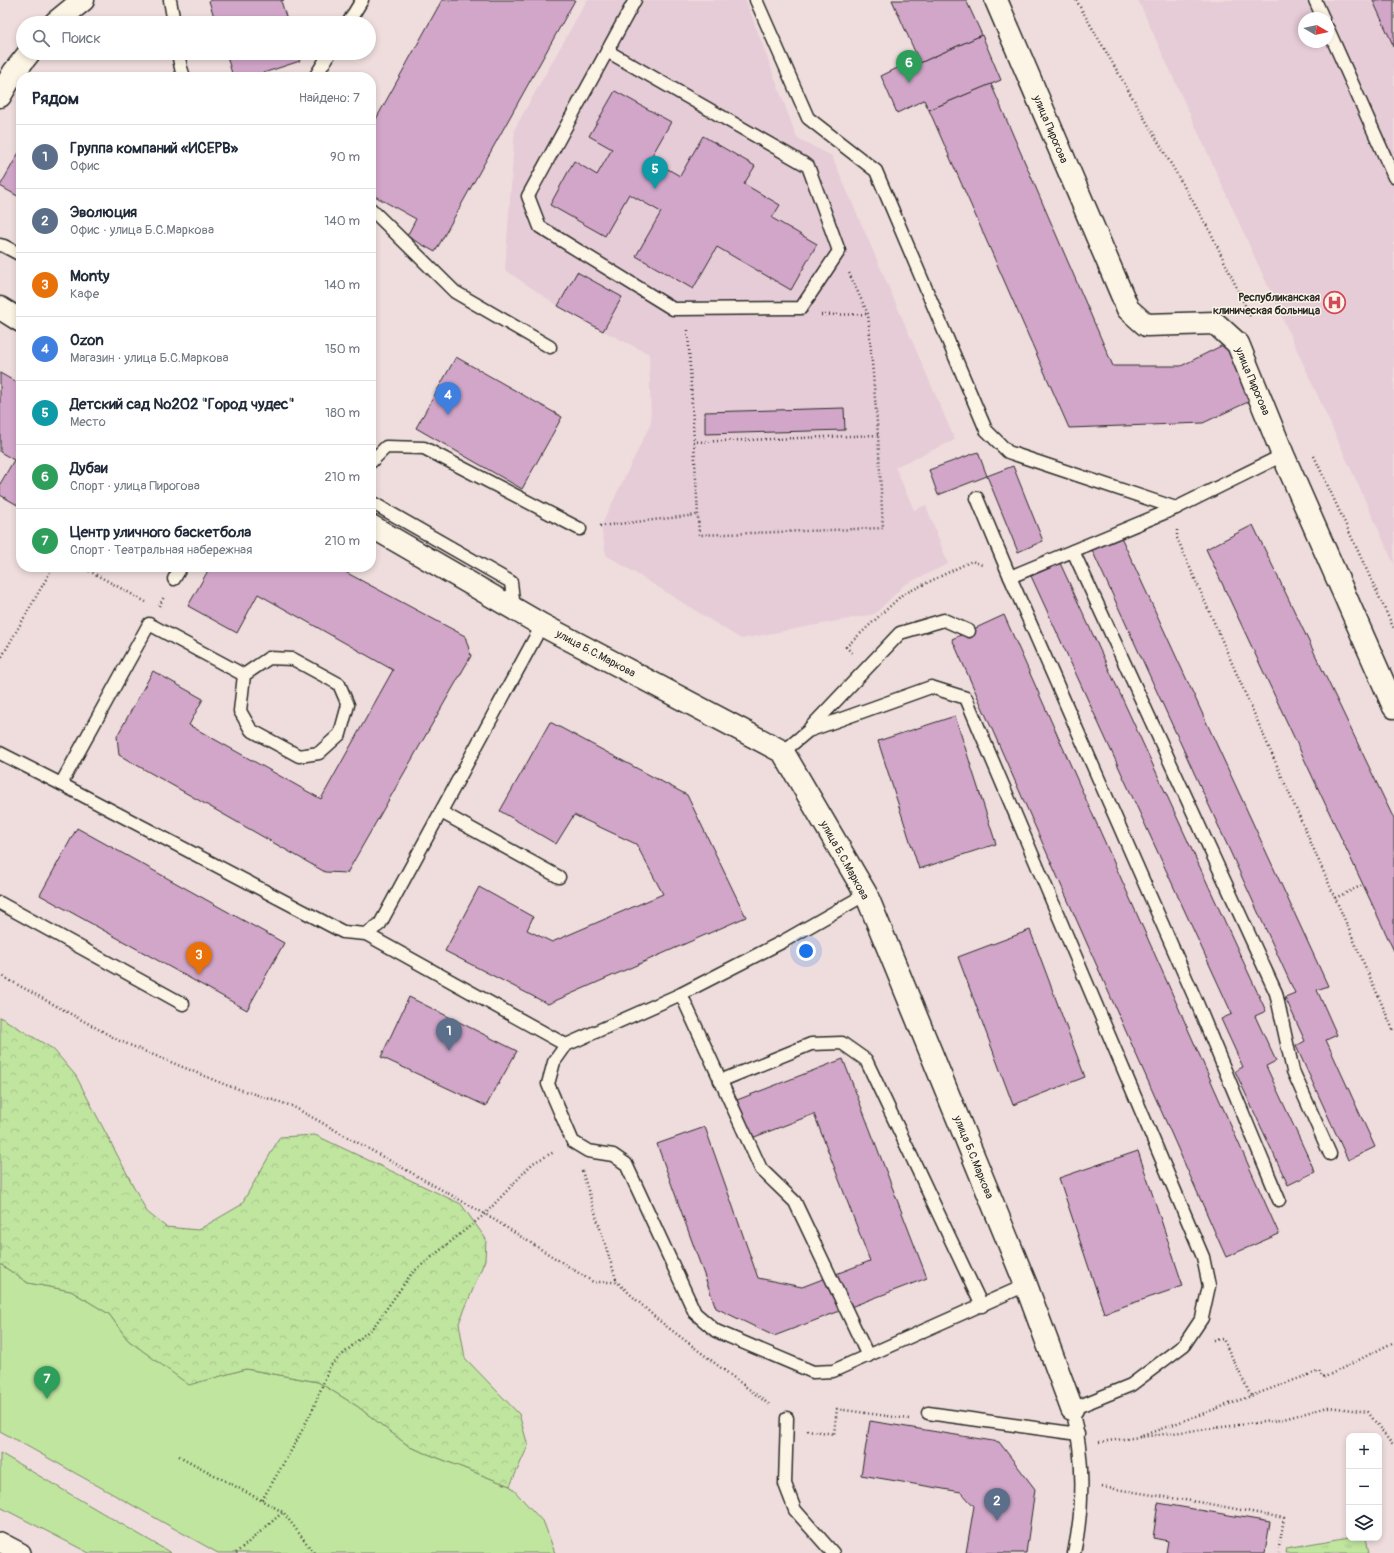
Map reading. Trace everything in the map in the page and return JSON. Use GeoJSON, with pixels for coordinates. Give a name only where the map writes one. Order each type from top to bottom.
{"type":"FeatureCollection","features":[{"type":"Feature","properties":{"kind":"street"},"geometry":{"type":"LineString","coordinates":[[64,16],[83,0]]}},
{"type":"Feature","properties":{"kind":"street","name":"улица Пирогова"},"geometry":{"type":"LineString","coordinates":[[996,0],[1128,309],[1146,325],[1215,323],[1238,344],[1283,455],[1394,707]]}},
{"type":"Feature","properties":{"kind":"street"},"geometry":{"type":"LineString","coordinates":[[20,72],[26,60]]}},
{"type":"Feature","properties":{"kind":"street"},"geometry":{"type":"LineString","coordinates":[[0,96],[16,77]]}},
{"type":"Feature","properties":{"kind":"street"},"geometry":{"type":"LineString","coordinates":[[0,308],[16,319]]}},
{"type":"Feature","properties":{"kind":"street","name":"улица Б.С.Маркова"},"geometry":{"type":"LineString","coordinates":[[376,529],[542,625],[783,752],[866,894],[1026,1285],[1072,1409]]}},
{"type":"Feature","properties":{"kind":"street"},"geometry":{"type":"LineString","coordinates":[[0,1542],[22,1553]]}},
{"type":"Feature","properties":{"kind":"lane"},"geometry":{"type":"LineString","coordinates":[[170,0],[173,16]]}},
{"type":"Feature","properties":{"kind":"lane"},"geometry":{"type":"LineString","coordinates":[[352,16],[362,0]]}},
{"type":"Feature","properties":{"kind":"lane"},"geometry":{"type":"LineString","coordinates":[[607,51],[808,166],[839,251],[801,308],[673,309],[540,227],[528,196],[607,51],[635,0]]}},
{"type":"Feature","properties":{"kind":"lane"},"geometry":{"type":"LineString","coordinates":[[756,0],[808,118],[876,171],[986,430],[1008,452],[1176,508]]}},
{"type":"Feature","properties":{"kind":"lane"},"geometry":{"type":"LineString","coordinates":[[1315,0],[1320,12]]}},
{"type":"Feature","properties":{"kind":"lane"},"geometry":{"type":"LineString","coordinates":[[1334,42],[1394,176]]}},
{"type":"Feature","properties":{"kind":"lane"},"geometry":{"type":"LineString","coordinates":[[179,60],[182,72]]}},
{"type":"Feature","properties":{"kind":"lane"},"geometry":{"type":"LineString","coordinates":[[318,72],[326,60]]}},
{"type":"Feature","properties":{"kind":"lane"},"geometry":{"type":"LineString","coordinates":[[376,214],[454,292],[550,347]]}},
{"type":"Feature","properties":{"kind":"lane"},"geometry":{"type":"LineString","coordinates":[[0,246],[4,246],[16,252]]}},
{"type":"Feature","properties":{"kind":"lane"},"geometry":{"type":"LineString","coordinates":[[376,457],[386,447],[424,448],[580,529]]}},
{"type":"Feature","properties":{"kind":"lane"},"geometry":{"type":"LineString","coordinates":[[1010,577],[1176,508],[1283,455]]}},
{"type":"Feature","properties":{"kind":"lane"},"geometry":{"type":"LineString","coordinates":[[977,498],[1010,577],[1197,1003],[1279,1200]]}},
{"type":"Feature","properties":{"kind":"lane"},"geometry":{"type":"LineString","coordinates":[[376,505],[511,582],[514,609]]}},
{"type":"Feature","properties":{"kind":"lane"},"geometry":{"type":"LineString","coordinates":[[1073,551],[1276,993],[1293,1071],[1330,1154]]}},
{"type":"Feature","properties":{"kind":"lane"},"geometry":{"type":"LineString","coordinates":[[174,579],[178,572]]}},
{"type":"Feature","properties":{"kind":"lane"},"geometry":{"type":"LineString","coordinates":[[783,752],[808,731],[900,633],[944,620],[969,631]]}},
{"type":"Feature","properties":{"kind":"lane"},"geometry":{"type":"LineString","coordinates":[[62,784],[149,624],[244,675]]}},
{"type":"Feature","properties":{"kind":"lane"},"geometry":{"type":"LineString","coordinates":[[366,934],[380,924],[542,625]]}},
{"type":"Feature","properties":{"kind":"lane"},"geometry":{"type":"LineString","coordinates":[[269,658],[293,659],[339,684],[348,705],[340,734],[320,753],[299,756],[251,730],[240,711],[244,675],[269,658]]}},
{"type":"Feature","properties":{"kind":"lane"},"geometry":{"type":"LineString","coordinates":[[808,731],[931,687],[966,698],[1203,1257],[1209,1286],[1202,1318],[1184,1346],[1131,1385],[1072,1409],[1079,1439],[1082,1484],[1078,1536],[1074,1553]]}},
{"type":"Feature","properties":{"kind":"lane"},"geometry":{"type":"LineString","coordinates":[[0,753],[62,784],[343,932],[366,934],[566,1045]]}},
{"type":"Feature","properties":{"kind":"lane"},"geometry":{"type":"LineString","coordinates":[[441,812],[559,878]]}},
{"type":"Feature","properties":{"kind":"lane"},"geometry":{"type":"LineString","coordinates":[[866,894],[782,942],[680,994],[566,1045],[554,1062],[548,1084],[573,1142],[588,1151],[613,1155],[626,1164],[695,1313],[716,1331],[813,1372],[833,1371],[982,1306],[1026,1285]]}},
{"type":"Feature","properties":{"kind":"lane"},"geometry":{"type":"LineString","coordinates":[[0,903],[183,1004]]}},
{"type":"Feature","properties":{"kind":"lane"},"geometry":{"type":"LineString","coordinates":[[680,994],[761,1169],[795,1202],[868,1356]]}},
{"type":"Feature","properties":{"kind":"lane"},"geometry":{"type":"LineString","coordinates":[[720,1082],[812,1044],[842,1043],[866,1060],[982,1306]]}},
{"type":"Feature","properties":{"kind":"lane"},"geometry":{"type":"LineString","coordinates":[[928,1413],[1079,1439]]}},
{"type":"Feature","properties":{"kind":"lane"},"geometry":{"type":"LineString","coordinates":[[787,1422],[785,1484],[795,1510],[833,1553]]}},
{"type":"Feature","properties":{"kind":"path"},"geometry":{"type":"LineString","coordinates":[[688,326],[692,442],[698,535],[883,528],[878,435],[868,314],[839,251]]}},
{"type":"Feature","properties":{"kind":"path"},"geometry":{"type":"LineString","coordinates":[[821,315],[868,314]]}},
{"type":"Feature","properties":{"kind":"path"},"geometry":{"type":"LineString","coordinates":[[692,442],[878,435]]}},
{"type":"Feature","properties":{"kind":"path"},"geometry":{"type":"LineString","coordinates":[[1176,508],[1176,538],[1394,1032]]}},
{"type":"Feature","properties":{"kind":"path"},"geometry":{"type":"LineString","coordinates":[[580,529],[697,515]]}},
{"type":"Feature","properties":{"kind":"path"},"geometry":{"type":"LineString","coordinates":[[846,647],[902,595],[972,561]]}},
{"type":"Feature","properties":{"kind":"path"},"geometry":{"type":"LineString","coordinates":[[0,660],[50,572]]}},
{"type":"Feature","properties":{"kind":"path"},"geometry":{"type":"LineString","coordinates":[[91,572],[157,608]]}},
{"type":"Feature","properties":{"kind":"path"},"geometry":{"type":"LineString","coordinates":[[149,624],[174,579]]}},
{"type":"Feature","properties":{"kind":"path"},"geometry":{"type":"LineString","coordinates":[[1335,898],[1363,885]]}},
{"type":"Feature","properties":{"kind":"path"},"geometry":{"type":"LineString","coordinates":[[0,975],[120,1041],[226,1085],[292,1106],[485,1214],[593,1282],[617,1282]]}},
{"type":"Feature","properties":{"kind":"path"},"geometry":{"type":"LineString","coordinates":[[262,1500],[310,1416],[330,1366],[374,1326],[412,1273],[485,1214],[533,1163],[573,1142],[617,1282],[657,1319],[787,1422],[834,1434],[837,1409],[914,1420]]}},
{"type":"Feature","properties":{"kind":"path"},"geometry":{"type":"LineString","coordinates":[[1184,1346],[1223,1339],[1251,1396]]}},
{"type":"Feature","properties":{"kind":"path"},"geometry":{"type":"LineString","coordinates":[[1135,1438],[1319,1371],[1322,1378],[1394,1342]]}},
{"type":"Feature","properties":{"kind":"path"},"geometry":{"type":"LineString","coordinates":[[1079,1439],[1135,1438],[1280,1420],[1328,1407],[1368,1412],[1394,1447]]}},
{"type":"Feature","properties":{"kind":"path"},"geometry":{"type":"LineString","coordinates":[[179,1456],[283,1512],[314,1553]]}},
{"type":"Feature","properties":{"kind":"path"},"geometry":{"type":"LineString","coordinates":[[1082,1484],[1204,1503],[1284,1518],[1278,1553]]}},
{"type":"Feature","properties":{"kind":"path"},"geometry":{"type":"LineString","coordinates":[[236,1553],[283,1512]]}},
{"type":"Feature","properties":{"kind":"shaded area"},"geometry":{"type":"Polygon","coordinates":[[[587,0],[746,0],[797,138],[832,156],[955,440],[895,467],[914,510],[926,505],[948,564],[904,585],[875,614],[741,639],[606,555],[601,526],[651,423],[649,354],[558,306],[505,270],[515,128],[587,0]]]}},
{"type":"Feature","properties":{"kind":"shaded area","name":"Республиканская клиническая больница"},"geometry":{"type":"Polygon","coordinates":[[[1138,0],[1394,0],[1394,564],[1138,0]]]}},
{"type":"Feature","properties":{"kind":"green space"},"geometry":{"type":"Polygon","coordinates":[[[0,1017],[53,1049],[76,1076],[147,1212],[166,1227],[198,1230],[241,1205],[280,1137],[315,1135],[461,1204],[486,1239],[485,1260],[459,1323],[465,1358],[519,1414],[528,1446],[510,1486],[410,1447],[357,1406],[318,1382],[246,1369],[189,1385],[128,1340],[109,1314],[71,1291],[28,1283],[0,1264],[0,1017]]]}},
{"type":"Feature","properties":{"kind":"green space"},"geometry":{"type":"Polygon","coordinates":[[[0,1264],[28,1283],[71,1291],[109,1314],[128,1340],[189,1384],[246,1369],[318,1382],[357,1406],[410,1447],[510,1486],[544,1523],[555,1553],[218,1553],[0,1431],[0,1264]]]}},
{"type":"Feature","properties":{"kind":"green space"},"geometry":{"type":"Polygon","coordinates":[[[0,1453],[171,1553],[89,1553],[0,1507],[0,1453]]]}},
{"type":"Feature","properties":{"kind":"green space"},"geometry":{"type":"Polygon","coordinates":[[[1346,1538],[1346,1541],[1367,1541],[1369,1553],[1285,1553],[1286,1548],[1346,1538]]]}},
{"type":"Feature","properties":{"kind":"building"},"geometry":{"type":"Polygon","coordinates":[[[284,0],[281,1],[286,16],[214,16],[209,1],[284,0]]]}},
{"type":"Feature","properties":{"kind":"building"},"geometry":{"type":"Polygon","coordinates":[[[442,0],[575,0],[435,252],[407,236],[416,219],[376,197],[376,119],[442,0]]]}},
{"type":"Feature","properties":{"kind":"building"},"geometry":{"type":"Polygon","coordinates":[[[892,0],[966,0],[982,35],[920,63],[892,0]]]}},
{"type":"Feature","properties":{"kind":"building"},"geometry":{"type":"Polygon","coordinates":[[[1373,0],[1394,0],[1394,47],[1374,3],[1373,0]]]}},
{"type":"Feature","properties":{"kind":"building"},"geometry":{"type":"Polygon","coordinates":[[[982,35],[1001,80],[929,110],[924,100],[897,113],[881,76],[918,58],[920,63],[982,35]]]}},
{"type":"Feature","properties":{"kind":"building"},"geometry":{"type":"Polygon","coordinates":[[[228,60],[300,61],[266,72],[232,72],[228,60]]]}},
{"type":"Feature","properties":{"kind":"building"},"geometry":{"type":"Polygon","coordinates":[[[991,84],[1113,366],[1181,366],[1225,344],[1250,401],[1203,423],[1069,428],[929,110],[991,84]]]}},
{"type":"Feature","properties":{"kind":"building"},"geometry":{"type":"Polygon","coordinates":[[[615,91],[671,122],[650,159],[680,176],[703,136],[755,166],[744,184],[780,205],[772,218],[817,244],[791,290],[717,247],[693,289],[636,256],[661,212],[629,194],[605,236],[550,205],[574,161],[597,175],[612,149],[589,136],[615,91]]]}},
{"type":"Feature","properties":{"kind":"building"},"geometry":{"type":"Polygon","coordinates":[[[16,158],[16,195],[0,186],[16,158]]]}},
{"type":"Feature","properties":{"kind":"building"},"geometry":{"type":"Polygon","coordinates":[[[577,272],[622,297],[603,331],[558,306],[577,272]]]}},
{"type":"Feature","properties":{"kind":"building"},"geometry":{"type":"Polygon","coordinates":[[[456,357],[562,417],[522,489],[416,428],[456,357]]]}},
{"type":"Feature","properties":{"kind":"building"},"geometry":{"type":"Polygon","coordinates":[[[0,373],[16,382],[16,504],[0,495],[0,484],[14,460],[0,452],[0,373]]]}},
{"type":"Feature","properties":{"kind":"building"},"geometry":{"type":"Polygon","coordinates":[[[844,408],[845,430],[705,434],[705,412],[844,408]]]}},
{"type":"Feature","properties":{"kind":"building"},"geometry":{"type":"Polygon","coordinates":[[[978,452],[987,476],[938,495],[929,470],[978,452]]]}},
{"type":"Feature","properties":{"kind":"building"},"geometry":{"type":"Polygon","coordinates":[[[1013,466],[1043,541],[1018,552],[987,476],[1013,466]]]}},
{"type":"Feature","properties":{"kind":"building"},"geometry":{"type":"Polygon","coordinates":[[[1253,525],[1394,819],[1394,951],[1206,549],[1253,525]]]}},
{"type":"Feature","properties":{"kind":"building"},"geometry":{"type":"Polygon","coordinates":[[[1121,537],[1328,986],[1317,990],[1337,1035],[1326,1040],[1375,1147],[1348,1160],[1296,1046],[1305,1041],[1285,997],[1295,993],[1092,550],[1121,537]]]}},
{"type":"Feature","properties":{"kind":"building"},"geometry":{"type":"Polygon","coordinates":[[[1060,563],[1266,1011],[1255,1016],[1276,1061],[1266,1066],[1315,1172],[1288,1185],[1235,1071],[1243,1067],[1221,1019],[1232,1014],[1031,576],[1060,563]]]}},
{"type":"Feature","properties":{"kind":"building"},"geometry":{"type":"Polygon","coordinates":[[[207,572],[345,572],[465,636],[471,656],[347,873],[325,872],[119,755],[117,736],[153,671],[203,699],[189,725],[321,799],[393,670],[258,594],[237,633],[188,606],[207,572]]]}},
{"type":"Feature","properties":{"kind":"building"},"geometry":{"type":"Polygon","coordinates":[[[1004,615],[1279,1234],[1226,1257],[952,639],[1004,615]]]}},
{"type":"Feature","properties":{"kind":"building"},"geometry":{"type":"Polygon","coordinates":[[[955,716],[996,844],[919,869],[878,741],[955,716]]]}},
{"type":"Feature","properties":{"kind":"building"},"geometry":{"type":"Polygon","coordinates":[[[550,722],[687,795],[746,917],[548,1004],[445,951],[479,887],[533,917],[527,930],[552,942],[663,894],[636,844],[574,815],[556,844],[500,811],[550,722]]]}},
{"type":"Feature","properties":{"kind":"building"},"geometry":{"type":"Polygon","coordinates":[[[77,828],[284,943],[247,1010],[40,895],[77,828]]]}},
{"type":"Feature","properties":{"kind":"building"},"geometry":{"type":"Polygon","coordinates":[[[1030,930],[1085,1077],[1013,1105],[958,957],[1030,930]]]}},
{"type":"Feature","properties":{"kind":"building"},"geometry":{"type":"Polygon","coordinates":[[[409,997],[517,1051],[486,1106],[381,1057],[409,997]]]}},
{"type":"Feature","properties":{"kind":"building"},"geometry":{"type":"Polygon","coordinates":[[[843,1059],[927,1278],[774,1336],[716,1308],[657,1144],[705,1127],[758,1278],[802,1287],[870,1261],[814,1114],[752,1138],[737,1100],[843,1059]]]}},
{"type":"Feature","properties":{"kind":"building"},"geometry":{"type":"Polygon","coordinates":[[[1138,1151],[1183,1286],[1104,1313],[1059,1178],[1138,1151]]]}},
{"type":"Feature","properties":{"kind":"building"},"geometry":{"type":"Polygon","coordinates":[[[870,1421],[999,1442],[1035,1489],[1026,1553],[966,1553],[974,1506],[961,1492],[861,1475],[870,1421]]]}},
{"type":"Feature","properties":{"kind":"building"},"geometry":{"type":"Polygon","coordinates":[[[1158,1503],[1270,1522],[1265,1553],[1166,1553],[1168,1541],[1153,1538],[1158,1503]]]}},
{"type":"Feature","properties":{"kind":"place","name":"Дубаи"},"geometry":{"type":"Point","coordinates":[909,83]}},
{"type":"Feature","properties":{"kind":"place","name":"Детский сад №202 \"Город чудес\""},"geometry":{"type":"Point","coordinates":[655,189]}},
{"type":"Feature","properties":{"kind":"place","name":"Республиканская клиническая больница"},"geometry":{"type":"Point","coordinates":[1335,303]}},
{"type":"Feature","properties":{"kind":"place","name":"Ozon"},"geometry":{"type":"Point","coordinates":[448,415]}},
{"type":"Feature","properties":{"kind":"place","name":"Monty"},"geometry":{"type":"Point","coordinates":[199,975]}},
{"type":"Feature","properties":{"kind":"place","name":"Группа компаний «ИСЕРВ»"},"geometry":{"type":"Point","coordinates":[449,1051]}},
{"type":"Feature","properties":{"kind":"place","name":"Центр уличного баскетбола"},"geometry":{"type":"Point","coordinates":[47,1399]}},
{"type":"Feature","properties":{"kind":"place","name":"Эволюция"},"geometry":{"type":"Point","coordinates":[997,1521]}}]}
